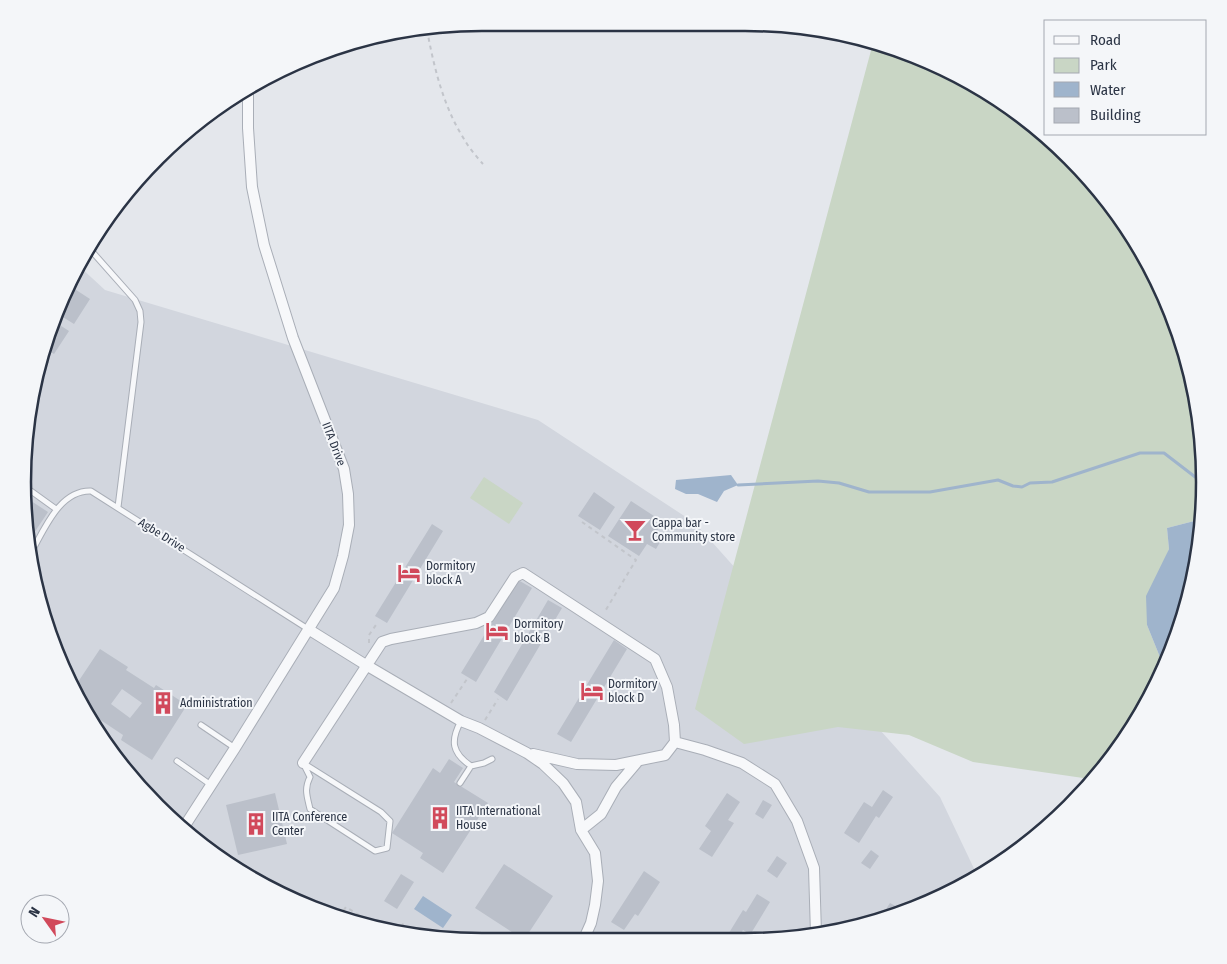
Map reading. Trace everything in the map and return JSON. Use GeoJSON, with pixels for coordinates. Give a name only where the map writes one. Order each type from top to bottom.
{"type":"FeatureCollection","features":[{"type":"Feature","properties":{"kind":"street","name":"IITA Drive"},"geometry":{"type":"LineString","coordinates":[[187,823],[334,588],[349,525],[348,494],[344,469],[293,338],[264,245],[252,187],[248,97]]}},
{"type":"Feature","properties":{"kind":"street"},"geometry":{"type":"LineString","coordinates":[[303,763],[382,642],[391,638],[476,623],[489,617],[515,577],[523,573],[655,658],[667,687],[675,742],[665,755],[616,765],[577,764],[527,753]]}},
{"type":"Feature","properties":{"kind":"street"},"geometry":{"type":"LineString","coordinates":[[308,629],[461,721],[479,728],[527,753],[543,764],[562,783],[576,802],[581,830],[595,853],[598,881],[591,923],[587,933]]}},
{"type":"Feature","properties":{"kind":"street"},"geometry":{"type":"LineString","coordinates":[[675,742],[742,763],[776,784],[798,821],[814,868],[816,927]]}},
{"type":"Feature","properties":{"kind":"street"},"geometry":{"type":"LineString","coordinates":[[581,830],[601,814],[616,787],[638,761]]}},
{"type":"Feature","properties":{"kind":"lane"},"geometry":{"type":"LineString","coordinates":[[94,253],[135,300],[140,311],[141,322],[118,507]]}},
{"type":"Feature","properties":{"kind":"lane","name":"Agbe Drive"},"geometry":{"type":"LineString","coordinates":[[36,545],[56,509],[80,490],[91,491],[308,629]]}},
{"type":"Feature","properties":{"kind":"lane"},"geometry":{"type":"LineString","coordinates":[[31,491],[56,509]]}},
{"type":"Feature","properties":{"kind":"lane"},"geometry":{"type":"LineString","coordinates":[[461,721],[456,729],[453,742],[464,761],[471,766],[484,764],[492,758]]}},
{"type":"Feature","properties":{"kind":"lane"},"geometry":{"type":"LineString","coordinates":[[201,725],[235,748]]}},
{"type":"Feature","properties":{"kind":"lane"},"geometry":{"type":"LineString","coordinates":[[177,762],[211,785]]}},
{"type":"Feature","properties":{"kind":"lane"},"geometry":{"type":"LineString","coordinates":[[303,763],[381,812],[390,820],[387,848],[375,851],[310,809],[306,785],[310,777],[303,763]]}},
{"type":"Feature","properties":{"kind":"lane"},"geometry":{"type":"LineString","coordinates":[[460,783],[471,766]]}},
{"type":"Feature","properties":{"kind":"path"},"geometry":{"type":"LineString","coordinates":[[428,35],[435,70],[448,107],[464,139],[483,164]]}},
{"type":"Feature","properties":{"kind":"path"},"geometry":{"type":"LineString","coordinates":[[582,522],[636,560],[598,622]]}},
{"type":"Feature","properties":{"kind":"path"},"geometry":{"type":"LineString","coordinates":[[446,711],[467,678]]}},
{"type":"Feature","properties":{"kind":"path"},"geometry":{"type":"LineString","coordinates":[[479,728],[498,698]]}},
{"type":"Feature","properties":{"kind":"path"},"geometry":{"type":"LineString","coordinates":[[343,911],[346,907],[359,915]]}},
{"type":"Feature","properties":{"kind":"shaded area"},"geometry":{"type":"Polygon","coordinates":[[[84,271],[105,290],[538,420],[695,523],[940,797],[974,869],[944,886],[890,909],[833,924],[774,932],[482,933],[423,929],[394,924],[337,909],[283,886],[232,857],[208,840],[163,801],[124,756],[107,732],[78,681],[55,627],[47,599],[35,541],[32,511],[31,482],[35,423],[40,394],[55,337],[84,271]]]}},
{"type":"Feature","properties":{"kind":"green space"},"geometry":{"type":"Polygon","coordinates":[[[871,50],[917,66],[970,92],[1019,124],[1042,143],[1064,163],[1103,208],[1120,232],[1149,283],[1172,337],[1187,394],[1192,423],[1196,482],[1194,521],[1167,528],[1169,549],[1161,569],[1147,625],[1160,657],[1149,681],[1120,732],[1085,778],[973,762],[909,735],[838,727],[744,744],[695,709],[871,50]]]}},
{"type":"Feature","properties":{"kind":"green space"},"geometry":{"type":"Polygon","coordinates":[[[484,477],[523,503],[509,524],[470,498],[484,477]]]}},
{"type":"Feature","properties":{"kind":"water"},"geometry":{"type":"Polygon","coordinates":[[[731,475],[738,485],[724,491],[717,502],[698,494],[686,494],[675,489],[676,480],[731,475]]]}},
{"type":"Feature","properties":{"kind":"water"},"geometry":{"type":"Polygon","coordinates":[[[1194,521],[1187,570],[1180,599],[1172,627],[1160,657],[1147,625],[1146,596],[1169,549],[1167,528],[1194,521]]]}},
{"type":"Feature","properties":{"kind":"water"},"geometry":{"type":"Polygon","coordinates":[[[423,896],[452,915],[443,928],[414,909],[423,896]]]}},
{"type":"Feature","properties":{"kind":"building"},"geometry":{"type":"Polygon","coordinates":[[[75,289],[90,299],[74,324],[63,317],[75,289]]]}},
{"type":"Feature","properties":{"kind":"building"},"geometry":{"type":"Polygon","coordinates":[[[60,325],[69,331],[54,354],[51,352],[60,325]]]}},
{"type":"Feature","properties":{"kind":"building"},"geometry":{"type":"Polygon","coordinates":[[[594,492],[615,507],[600,530],[578,516],[594,492]]]}},
{"type":"Feature","properties":{"kind":"building"},"geometry":{"type":"Polygon","coordinates":[[[32,501],[48,512],[34,533],[32,501]]]}},
{"type":"Feature","properties":{"kind":"building","name":"Cappa bar - Community store"},"geometry":{"type":"Polygon","coordinates":[[[631,501],[654,516],[651,521],[660,526],[656,533],[663,537],[656,549],[647,544],[639,556],[608,536],[631,501]]]}},
{"type":"Feature","properties":{"kind":"building","name":"Dormitory block A"},"geometry":{"type":"Polygon","coordinates":[[[432,524],[443,531],[387,623],[375,616],[432,524]]]}},
{"type":"Feature","properties":{"kind":"building","name":"Dormitory block B"},"geometry":{"type":"Polygon","coordinates":[[[518,580],[532,588],[476,682],[461,673],[518,580]]]}},
{"type":"Feature","properties":{"kind":"building"},"geometry":{"type":"Polygon","coordinates":[[[548,600],[562,608],[507,701],[494,692],[548,600]]]}},
{"type":"Feature","properties":{"kind":"building","name":"Dormitory block D"},"geometry":{"type":"Polygon","coordinates":[[[614,640],[627,649],[571,742],[557,734],[614,640]]]}},
{"type":"Feature","properties":{"kind":"building","name":"Administration"},"geometry":{"type":"Polygon","coordinates":[[[100,649],[128,667],[126,670],[154,688],[156,685],[187,705],[152,760],[121,740],[123,735],[99,719],[78,682],[100,649]],[[122,689],[111,704],[130,718],[142,703],[122,689]]]}},
{"type":"Feature","properties":{"kind":"building","name":"IITA International House"},"geometry":{"type":"Polygon","coordinates":[[[449,759],[463,768],[454,782],[488,803],[443,873],[420,858],[423,853],[392,833],[433,768],[440,773],[449,759]]]}},
{"type":"Feature","properties":{"kind":"building"},"geometry":{"type":"Polygon","coordinates":[[[883,790],[893,797],[879,818],[876,816],[859,843],[844,833],[864,802],[872,807],[883,790]]]}},
{"type":"Feature","properties":{"kind":"building","name":"IITA Conference Center"},"geometry":{"type":"Polygon","coordinates":[[[275,793],[287,844],[238,855],[226,805],[275,793]]]}},
{"type":"Feature","properties":{"kind":"building"},"geometry":{"type":"Polygon","coordinates":[[[727,793],[740,802],[728,820],[734,823],[712,857],[699,849],[711,831],[705,826],[727,793]]]}},
{"type":"Feature","properties":{"kind":"building"},"geometry":{"type":"Polygon","coordinates":[[[763,800],[772,805],[763,819],[755,814],[763,800]]]}},
{"type":"Feature","properties":{"kind":"building"},"geometry":{"type":"Polygon","coordinates":[[[871,850],[879,856],[870,869],[861,863],[871,850]]]}},
{"type":"Feature","properties":{"kind":"building"},"geometry":{"type":"Polygon","coordinates":[[[777,856],[787,863],[777,878],[767,871],[777,856]]]}},
{"type":"Feature","properties":{"kind":"building"},"geometry":{"type":"Polygon","coordinates":[[[504,864],[553,896],[529,933],[513,933],[475,908],[504,864]]]}},
{"type":"Feature","properties":{"kind":"building"},"geometry":{"type":"Polygon","coordinates":[[[644,871],[660,882],[638,916],[635,914],[624,930],[611,922],[644,871]]]}},
{"type":"Feature","properties":{"kind":"building"},"geometry":{"type":"Polygon","coordinates":[[[401,874],[414,882],[397,909],[384,901],[401,874]]]}},
{"type":"Feature","properties":{"kind":"building"},"geometry":{"type":"Polygon","coordinates":[[[757,894],[770,902],[751,933],[743,930],[741,933],[729,933],[743,910],[746,912],[757,894]]]}},
{"type":"Feature","properties":{"kind":"building"},"geometry":{"type":"Polygon","coordinates":[[[890,903],[896,906],[890,909],[885,910],[890,903]]]}},
{"type":"Feature","properties":{"kind":"waterway"},"geometry":{"type":"LineString","coordinates":[[738,485],[818,481],[839,483],[869,492],[930,492],[998,480],[1013,486],[1022,487],[1030,483],[1052,482],[1140,453],[1164,453],[1196,477]]}},
{"type":"Feature","properties":{"kind":"place","name":"Cappa bar - Community store"},"geometry":{"type":"Point","coordinates":[635,530]}},
{"type":"Feature","properties":{"kind":"place","name":"Dormitory block A"},"geometry":{"type":"Point","coordinates":[409,573]}},
{"type":"Feature","properties":{"kind":"place","name":"Dormitory block B"},"geometry":{"type":"Point","coordinates":[497,631]}},
{"type":"Feature","properties":{"kind":"place","name":"Dormitory block D"},"geometry":{"type":"Point","coordinates":[592,691]}},
{"type":"Feature","properties":{"kind":"place","name":"Administration"},"geometry":{"type":"Point","coordinates":[163,703]}},
{"type":"Feature","properties":{"kind":"place","name":"IITA International House"},"geometry":{"type":"Point","coordinates":[440,818]}},
{"type":"Feature","properties":{"kind":"place","name":"IITA Conference Center"},"geometry":{"type":"Point","coordinates":[256,824]}}]}
